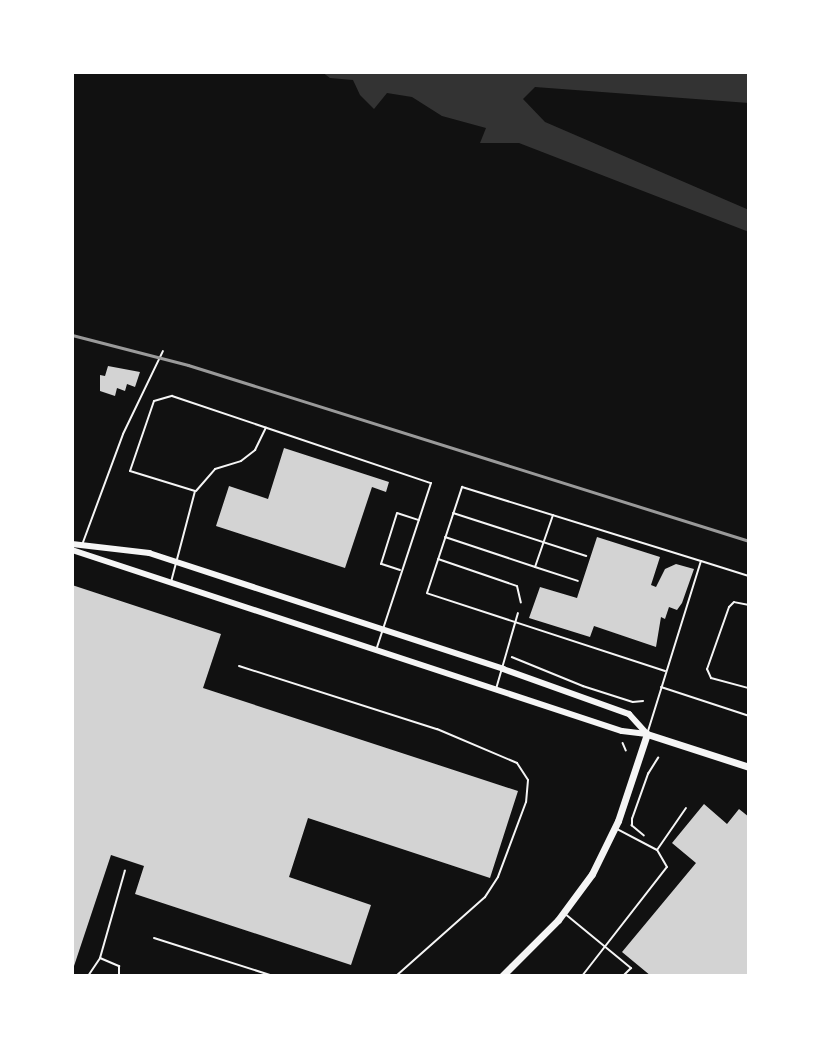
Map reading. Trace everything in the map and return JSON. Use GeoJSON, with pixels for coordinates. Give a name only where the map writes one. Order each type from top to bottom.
{"type":"FeatureCollection","features":[{"type":"Feature","properties":{"kind":"main road"},"geometry":{"type":"LineString","coordinates":[[506,975],[564,913],[592,874],[615,828],[647,734],[749,767]]}},
{"type":"Feature","properties":{"kind":"street"},"geometry":{"type":"LineString","coordinates":[[72,544],[137,550],[503,669],[629,714],[647,734]]}},
{"type":"Feature","properties":{"kind":"street"},"geometry":{"type":"LineString","coordinates":[[72,550],[622,731],[647,734]]}},
{"type":"Feature","properties":{"kind":"lane"},"geometry":{"type":"LineString","coordinates":[[82,544],[123,434],[163,351]]}},
{"type":"Feature","properties":{"kind":"lane"},"geometry":{"type":"LineString","coordinates":[[195,493],[130,471],[154,401],[172,396],[431,483],[381,629],[376,650]]}},
{"type":"Feature","properties":{"kind":"lane"},"geometry":{"type":"LineString","coordinates":[[171,582],[195,493],[215,470],[241,461],[255,450],[266,426]]}},
{"type":"Feature","properties":{"kind":"lane"},"geometry":{"type":"LineString","coordinates":[[666,670],[427,593],[462,487],[749,576]]}},
{"type":"Feature","properties":{"kind":"lane"},"geometry":{"type":"LineString","coordinates":[[401,570],[381,564],[397,513],[419,520]]}},
{"type":"Feature","properties":{"kind":"lane"},"geometry":{"type":"LineString","coordinates":[[453,513],[586,556]]}},
{"type":"Feature","properties":{"kind":"lane"},"geometry":{"type":"LineString","coordinates":[[536,567],[553,515]]}},
{"type":"Feature","properties":{"kind":"lane"},"geometry":{"type":"LineString","coordinates":[[445,537],[578,581]]}},
{"type":"Feature","properties":{"kind":"lane"},"geometry":{"type":"LineString","coordinates":[[438,559],[517,586],[521,603]]}},
{"type":"Feature","properties":{"kind":"lane"},"geometry":{"type":"LineString","coordinates":[[647,734],[701,561]]}},
{"type":"Feature","properties":{"kind":"lane"},"geometry":{"type":"LineString","coordinates":[[749,605],[734,602],[729,607],[707,674],[749,688]]}},
{"type":"Feature","properties":{"kind":"lane"},"geometry":{"type":"LineString","coordinates":[[496,689],[518,613]]}},
{"type":"Feature","properties":{"kind":"lane"},"geometry":{"type":"LineString","coordinates":[[239,666],[457,737],[517,763],[528,780],[526,802],[498,877],[485,897],[396,976]]}},
{"type":"Feature","properties":{"kind":"lane"},"geometry":{"type":"LineString","coordinates":[[660,687],[749,716]]}},
{"type":"Feature","properties":{"kind":"lane"},"geometry":{"type":"LineString","coordinates":[[657,849],[686,808]]}},
{"type":"Feature","properties":{"kind":"lane"},"geometry":{"type":"LineString","coordinates":[[582,976],[667,867],[657,849],[615,828]]}},
{"type":"Feature","properties":{"kind":"lane"},"geometry":{"type":"LineString","coordinates":[[88,976],[100,958],[125,870]]}},
{"type":"Feature","properties":{"kind":"lane"},"geometry":{"type":"LineString","coordinates":[[564,913],[631,968],[623,976]]}},
{"type":"Feature","properties":{"kind":"lane"},"geometry":{"type":"LineString","coordinates":[[153,938],[273,976]]}},
{"type":"Feature","properties":{"kind":"lane"},"geometry":{"type":"LineString","coordinates":[[100,958],[119,966],[119,976]]}},
{"type":"Feature","properties":{"kind":"path"},"geometry":{"type":"LineString","coordinates":[[512,657],[593,689],[633,702],[642,701]]}},
{"type":"Feature","properties":{"kind":"path"},"geometry":{"type":"LineString","coordinates":[[623,743],[626,750]]}},
{"type":"Feature","properties":{"kind":"path"},"geometry":{"type":"LineString","coordinates":[[648,839],[633,826],[632,819],[648,774],[658,758]]}},
{"type":"Feature","properties":{"kind":"shaded area"},"geometry":{"type":"Polygon","coordinates":[[[322,72],[749,72],[749,103],[535,87],[523,99],[545,122],[749,210],[749,232],[519,143],[480,143],[486,128],[442,116],[412,97],[387,93],[374,109],[360,95],[353,80],[330,78],[322,72]]]}},
{"type":"Feature","properties":{"kind":"building"},"geometry":{"type":"Polygon","coordinates":[[[108,366],[140,372],[135,387],[127,384],[125,391],[117,388],[115,396],[100,391],[100,375],[105,376],[108,366]]]}},
{"type":"Feature","properties":{"kind":"building"},"geometry":{"type":"Polygon","coordinates":[[[284,448],[389,482],[386,492],[372,487],[345,568],[216,526],[229,486],[268,499],[284,448]]]}},
{"type":"Feature","properties":{"kind":"building"},"geometry":{"type":"Polygon","coordinates":[[[597,537],[660,557],[651,585],[656,587],[665,569],[676,564],[694,569],[682,603],[677,610],[669,607],[665,619],[661,617],[656,647],[594,626],[590,637],[529,618],[540,587],[577,598],[597,537]]]}},
{"type":"Feature","properties":{"kind":"building"},"geometry":{"type":"Polygon","coordinates":[[[72,585],[221,634],[203,688],[518,791],[490,878],[308,818],[289,877],[371,905],[351,965],[135,894],[144,866],[111,855],[72,972],[72,585]]]}},
{"type":"Feature","properties":{"kind":"building"},"geometry":{"type":"Polygon","coordinates":[[[704,804],[727,824],[739,809],[749,817],[749,976],[651,976],[622,952],[696,863],[672,843],[704,804]]]}},
{"type":"Feature","properties":{"kind":"railway"},"geometry":{"type":"LineString","coordinates":[[72,335],[188,365],[749,541]]}}]}
